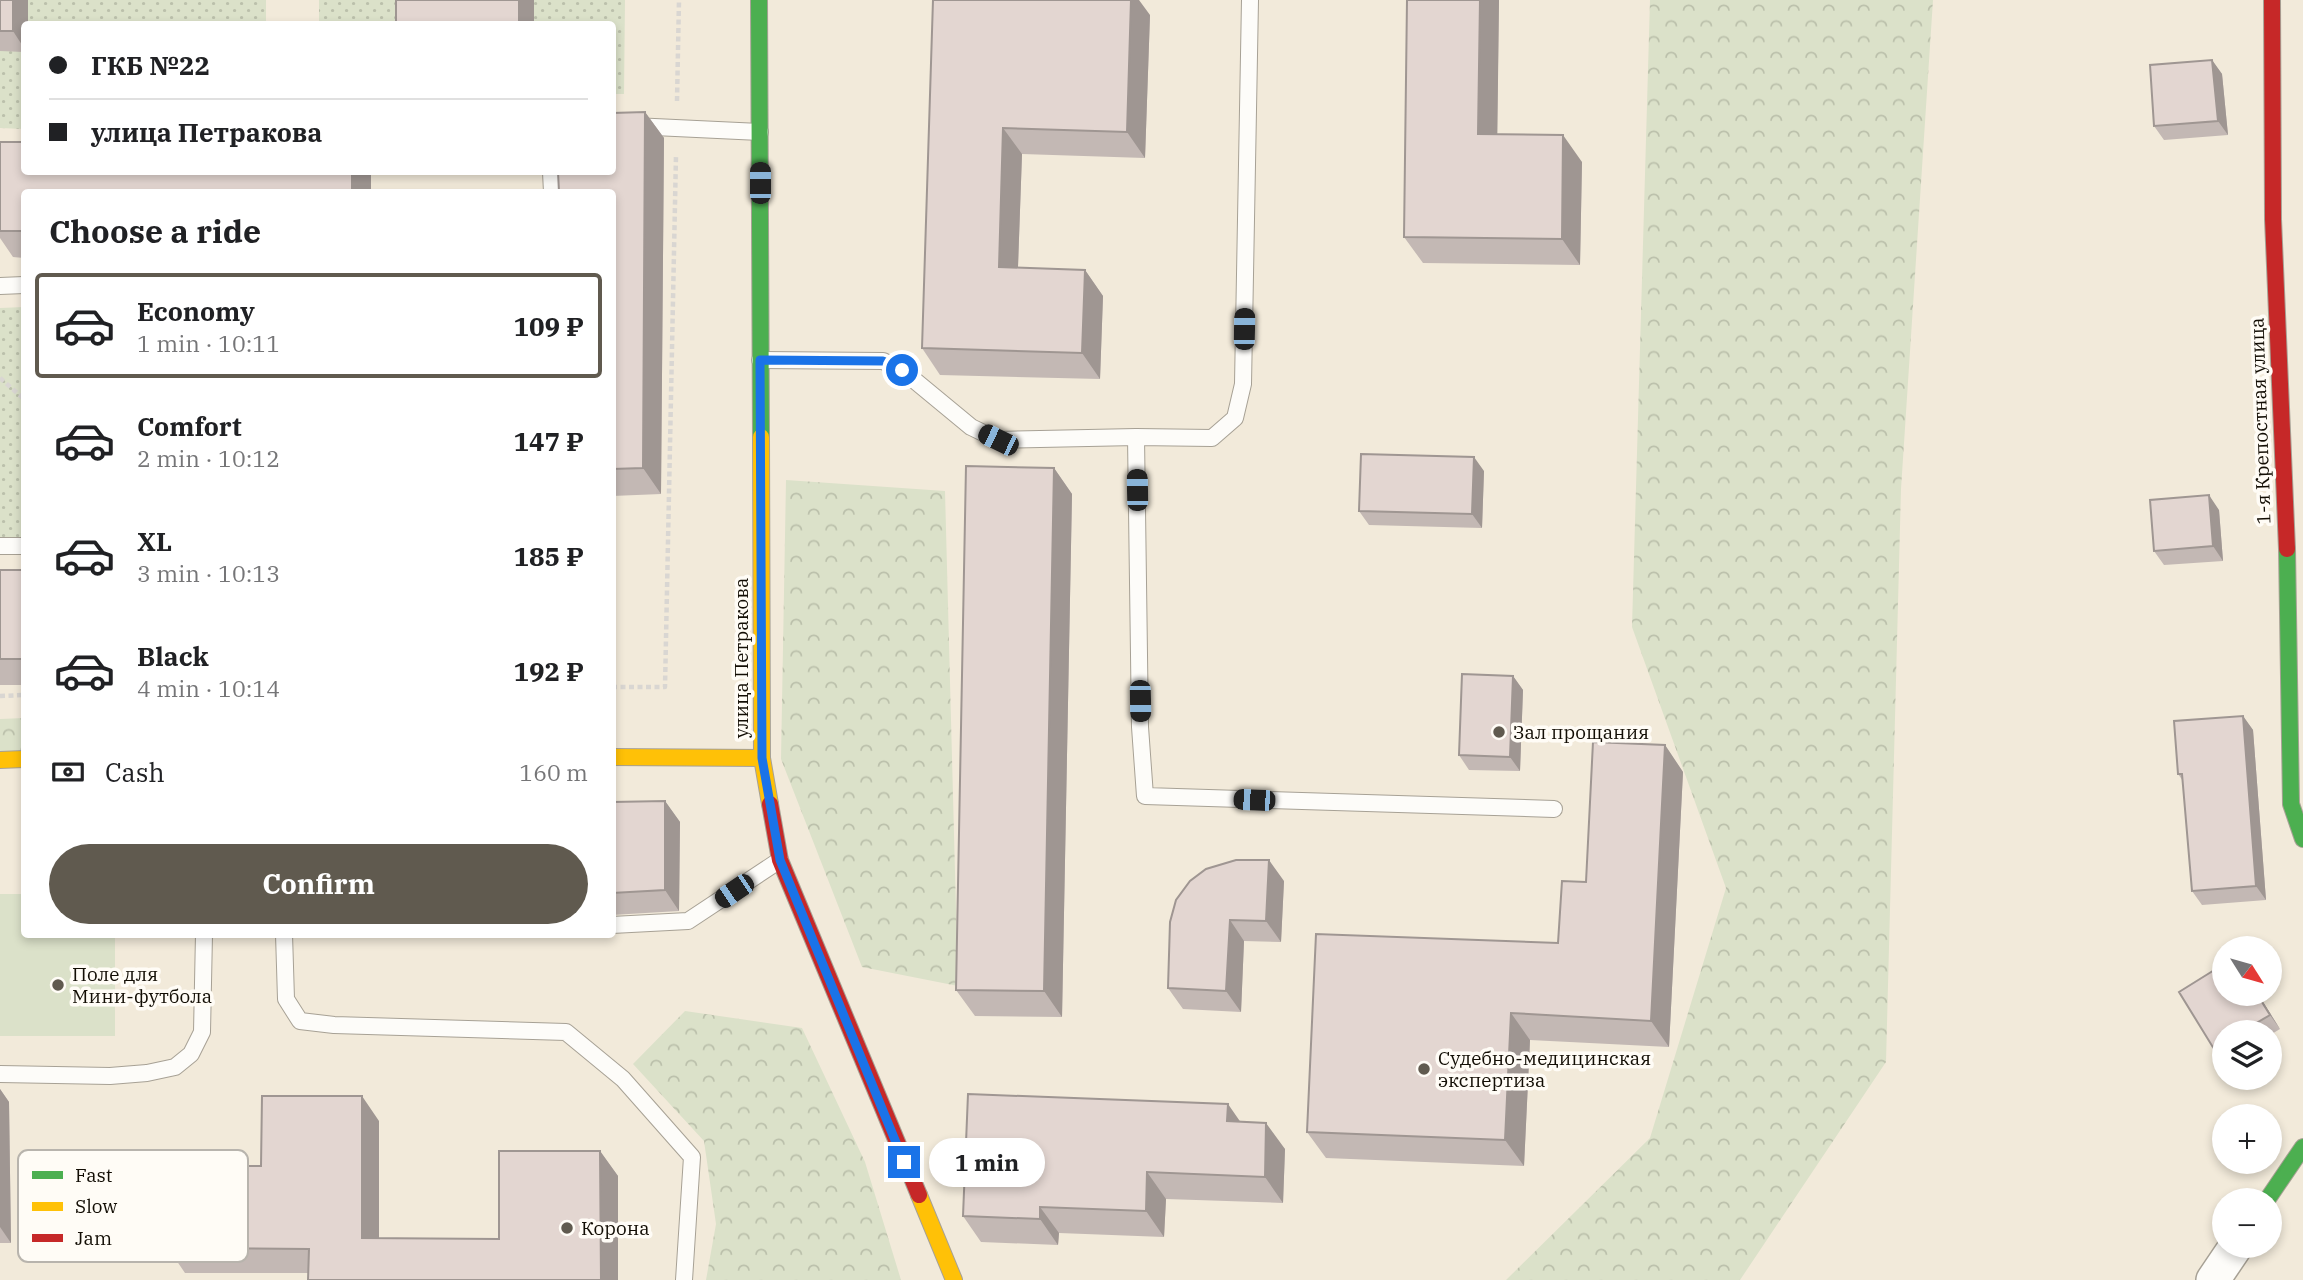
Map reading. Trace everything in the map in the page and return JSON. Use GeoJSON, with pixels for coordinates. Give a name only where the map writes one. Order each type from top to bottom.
{"type":"FeatureCollection","features":[{"type":"Feature","properties":{"kind":"street","name":"улица Петракова"},"geometry":{"type":"LineString","coordinates":[[759,0],[762,758],[780,860],[954,1280]]}},
{"type":"Feature","properties":{"kind":"street","name":"1-я Крепостная улица"},"geometry":{"type":"LineString","coordinates":[[2272,0],[2273,219],[2289,607],[2291,804],[2303,839]]}},
{"type":"Feature","properties":{"kind":"street"},"geometry":{"type":"LineString","coordinates":[[616,757],[762,758]]}},
{"type":"Feature","properties":{"kind":"street"},"geometry":{"type":"LineString","coordinates":[[0,760],[21,759]]}},
{"type":"Feature","properties":{"kind":"street"},"geometry":{"type":"LineString","coordinates":[[2275,1188],[2303,1147]]}},
{"type":"Feature","properties":{"kind":"street"},"geometry":{"type":"LineString","coordinates":[[2213,1280],[2228,1258]]}},
{"type":"Feature","properties":{"kind":"lane"},"geometry":{"type":"LineString","coordinates":[[760,360],[883,361],[902,370],[971,427],[998,440],[1212,438],[1235,418],[1243,384],[1250,0]]}},
{"type":"Feature","properties":{"kind":"lane"},"geometry":{"type":"LineString","coordinates":[[616,125],[760,132]]}},
{"type":"Feature","properties":{"kind":"lane"},"geometry":{"type":"LineString","coordinates":[[0,286],[21,285]]}},
{"type":"Feature","properties":{"kind":"lane"},"geometry":{"type":"LineString","coordinates":[[1136,437],[1140,727],[1144,796],[1554,809]]}},
{"type":"Feature","properties":{"kind":"lane"},"geometry":{"type":"LineString","coordinates":[[0,546],[21,546]]}},
{"type":"Feature","properties":{"kind":"lane"},"geometry":{"type":"LineString","coordinates":[[616,925],[688,921],[780,860]]}},
{"type":"Feature","properties":{"kind":"lane"},"geometry":{"type":"LineString","coordinates":[[0,1074],[110,1076],[147,1073],[175,1067],[191,1054],[202,1032],[204,938]]}},
{"type":"Feature","properties":{"kind":"lane"},"geometry":{"type":"LineString","coordinates":[[284,938],[286,999],[300,1021],[334,1025],[566,1032],[623,1079],[692,1157],[684,1280]]}},
{"type":"Feature","properties":{"kind":"path"},"geometry":{"type":"LineString","coordinates":[[616,687],[665,687],[679,0]]}},
{"type":"Feature","properties":{"kind":"path"},"geometry":{"type":"LineString","coordinates":[[0,378],[21,396]]}},
{"type":"Feature","properties":{"kind":"path"},"geometry":{"type":"LineString","coordinates":[[0,696],[21,695]]}},
{"type":"Feature","properties":{"kind":"green space"},"geometry":{"type":"Polygon","coordinates":[[[0,0],[266,0],[266,21],[21,21],[21,129],[0,128],[0,0]]]}},
{"type":"Feature","properties":{"kind":"green space"},"geometry":{"type":"Polygon","coordinates":[[[319,0],[625,0],[624,94],[616,94],[616,21],[319,21],[319,0]]]}},
{"type":"Feature","properties":{"kind":"green space"},"geometry":{"type":"Polygon","coordinates":[[[1650,0],[1933,0],[1901,489],[1886,1062],[1740,1280],[1506,1280],[1650,1138],[1726,888],[1632,627],[1650,0]]]}},
{"type":"Feature","properties":{"kind":"green space"},"geometry":{"type":"Polygon","coordinates":[[[21,307],[21,539],[0,540],[0,308],[21,307]]]}},
{"type":"Feature","properties":{"kind":"green space"},"geometry":{"type":"Polygon","coordinates":[[[786,480],[945,491],[958,986],[862,967],[781,759],[786,480]]]}},
{"type":"Feature","properties":{"kind":"green space"},"geometry":{"type":"Polygon","coordinates":[[[21,718],[21,755],[0,756],[0,719],[21,718]]]}},
{"type":"Feature","properties":{"kind":"green space","name":"Поле для Мини-футбола"},"geometry":{"type":"Polygon","coordinates":[[[0,894],[21,894],[21,938],[115,938],[115,1036],[0,1036],[0,894]]]}},
{"type":"Feature","properties":{"kind":"green space"},"geometry":{"type":"Polygon","coordinates":[[[685,1011],[802,1028],[865,1162],[901,1280],[706,1280],[716,1224],[704,1141],[633,1064],[685,1011]]]}},
{"type":"Feature","properties":{"kind":"building"},"geometry":{"type":"Polygon","coordinates":[[[0,0],[13,0],[13,31],[0,31],[0,0]]]}},
{"type":"Feature","properties":{"kind":"building"},"geometry":{"type":"Polygon","coordinates":[[[396,0],[519,0],[519,21],[396,21],[396,0]]]}},
{"type":"Feature","properties":{"kind":"building"},"geometry":{"type":"Polygon","coordinates":[[[933,0],[1131,0],[1127,132],[1003,128],[999,267],[1085,270],[1082,353],[922,348],[933,0]]]}},
{"type":"Feature","properties":{"kind":"building"},"geometry":{"type":"Polygon","coordinates":[[[1407,0],[1480,0],[1478,134],[1563,135],[1562,239],[1404,237],[1407,0]]]}},
{"type":"Feature","properties":{"kind":"building"},"geometry":{"type":"Polygon","coordinates":[[[2212,60],[2218,121],[2154,126],[2150,65],[2212,60]]]}},
{"type":"Feature","properties":{"kind":"building"},"geometry":{"type":"Polygon","coordinates":[[[645,112],[643,468],[616,469],[616,189],[559,189],[558,175],[616,175],[616,113],[645,112]]]}},
{"type":"Feature","properties":{"kind":"building"},"geometry":{"type":"Polygon","coordinates":[[[0,142],[21,142],[21,175],[352,175],[352,189],[21,189],[21,231],[0,231],[0,142]]]}},
{"type":"Feature","properties":{"kind":"building"},"geometry":{"type":"Polygon","coordinates":[[[1361,454],[1474,457],[1472,514],[1359,511],[1361,454]]]}},
{"type":"Feature","properties":{"kind":"building"},"geometry":{"type":"Polygon","coordinates":[[[966,466],[1054,468],[1044,991],[956,990],[966,466]]]}},
{"type":"Feature","properties":{"kind":"building"},"geometry":{"type":"Polygon","coordinates":[[[2209,495],[2213,546],[2154,551],[2150,500],[2209,495]]]}},
{"type":"Feature","properties":{"kind":"building"},"geometry":{"type":"Polygon","coordinates":[[[0,570],[21,570],[21,659],[0,659],[0,570]]]}},
{"type":"Feature","properties":{"kind":"building"},"geometry":{"type":"Polygon","coordinates":[[[1462,674],[1513,676],[1510,757],[1459,755],[1462,674]]]}},
{"type":"Feature","properties":{"kind":"building"},"geometry":{"type":"Polygon","coordinates":[[[2243,716],[2256,886],[2192,891],[2182,774],[2178,774],[2174,721],[2243,716]]]}},
{"type":"Feature","properties":{"kind":"building"},"geometry":{"type":"Polygon","coordinates":[[[1593,742],[1665,745],[1651,1021],[1511,1013],[1505,1140],[1307,1132],[1316,934],[1558,943],[1562,881],[1586,882],[1593,742]]]}},
{"type":"Feature","properties":{"kind":"building"},"geometry":{"type":"Polygon","coordinates":[[[665,801],[665,890],[616,893],[616,802],[665,801]]]}},
{"type":"Feature","properties":{"kind":"building"},"geometry":{"type":"Polygon","coordinates":[[[1236,860],[1269,860],[1266,921],[1230,920],[1226,991],[1168,988],[1170,922],[1176,900],[1190,881],[1206,869],[1236,860]]]}},
{"type":"Feature","properties":{"kind":"building"},"geometry":{"type":"Polygon","coordinates":[[[2212,971],[2212,1006],[2264,1006],[2270,1015],[2261,1020],[2212,1020],[2212,1046],[2179,992],[2212,971]]]}},
{"type":"Feature","properties":{"kind":"building"},"geometry":{"type":"Polygon","coordinates":[[[968,1094],[1228,1104],[1227,1121],[1266,1123],[1265,1177],[1147,1172],[1146,1211],[1040,1207],[1040,1219],[963,1216],[968,1094]]]}},
{"type":"Feature","properties":{"kind":"building"},"geometry":{"type":"Polygon","coordinates":[[[262,1096],[362,1096],[362,1238],[499,1239],[499,1151],[600,1151],[601,1280],[308,1280],[309,1249],[248,1249],[248,1166],[261,1166],[262,1096]]]}},
{"type":"Feature","properties":{"kind":"traffic: fast"},"geometry":{"type":"LineString","coordinates":[[759,0],[761,437]]}},
{"type":"Feature","properties":{"kind":"traffic: fast"},"geometry":{"type":"LineString","coordinates":[[2287,549],[2291,804],[2303,839]]}},
{"type":"Feature","properties":{"kind":"traffic: fast"},"geometry":{"type":"LineString","coordinates":[[2275,1188],[2303,1147]]}},
{"type":"Feature","properties":{"kind":"traffic: slow"},"geometry":{"type":"LineString","coordinates":[[761,437],[762,758],[770,804]]}},
{"type":"Feature","properties":{"kind":"traffic: slow"},"geometry":{"type":"LineString","coordinates":[[616,757],[762,758]]}},
{"type":"Feature","properties":{"kind":"traffic: slow"},"geometry":{"type":"LineString","coordinates":[[0,760],[21,759]]}},
{"type":"Feature","properties":{"kind":"traffic: slow"},"geometry":{"type":"LineString","coordinates":[[919,1195],[954,1280]]}},
{"type":"Feature","properties":{"kind":"traffic: jam"},"geometry":{"type":"LineString","coordinates":[[2272,0],[2273,219],[2287,549]]}},
{"type":"Feature","properties":{"kind":"traffic: jam"},"geometry":{"type":"LineString","coordinates":[[770,804],[780,860],[919,1195]]}},
{"type":"Feature","properties":{"kind":"place","name":"Зал прощания"},"geometry":{"type":"Point","coordinates":[1499,732]}},
{"type":"Feature","properties":{"kind":"place","name":"Поле для Мини-футбола"},"geometry":{"type":"Point","coordinates":[58,985]}},
{"type":"Feature","properties":{"kind":"place","name":"Судебно-медицинская экспертиза"},"geometry":{"type":"Point","coordinates":[1424,1069]}},
{"type":"Feature","properties":{"kind":"place","name":"Корона"},"geometry":{"type":"Point","coordinates":[567,1228]}},
{"type":"Feature","properties":{"kind":"route"},"geometry":{"type":"LineString","coordinates":[[902,370],[883,361],[760,360],[762,758],[780,860],[904,1162]]}}]}
